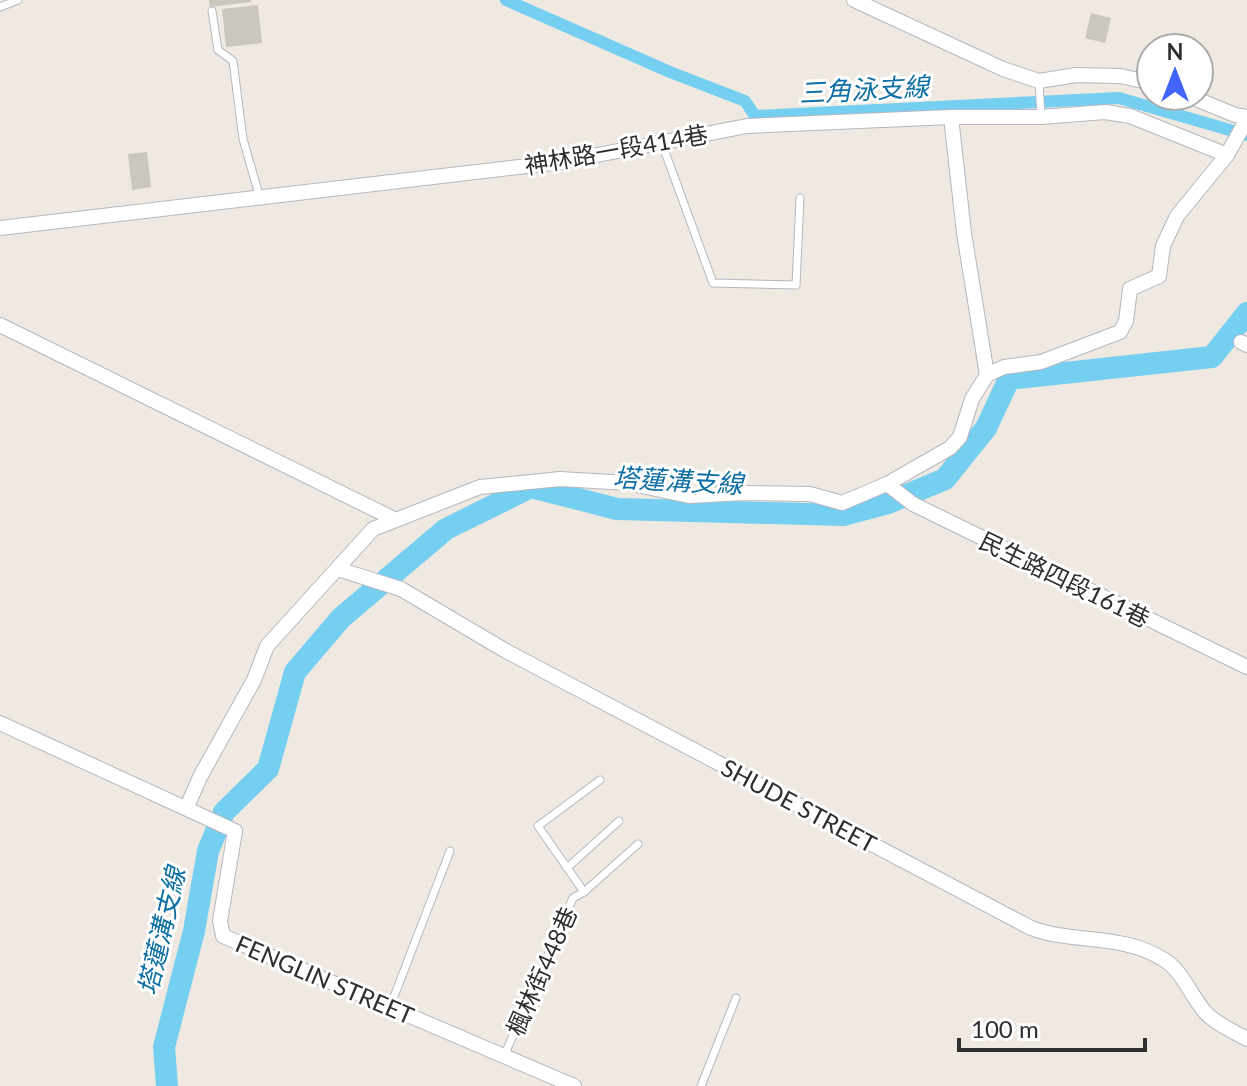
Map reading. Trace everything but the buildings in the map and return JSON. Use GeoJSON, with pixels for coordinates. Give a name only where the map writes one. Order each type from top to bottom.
{"type":"FeatureCollection","features":[{"type":"Feature","properties":{"kind":"street"},"geometry":{"type":"LineString","coordinates":[[854,0],[1003,69],[1039,81],[1076,75],[1135,79]]}},
{"type":"Feature","properties":{"kind":"street"},"geometry":{"type":"LineString","coordinates":[[0,723],[187,807],[200,777],[254,680],[267,646],[373,529],[394,519],[439,505],[480,487],[560,479],[627,483],[689,496],[810,494],[842,503],[887,484],[950,448],[960,437],[972,399],[987,375],[1004,367],[1041,362],[1120,332],[1126,321],[1130,289],[1159,276],[1163,246],[1177,216],[1227,155],[1247,118],[1215,107]]}},
{"type":"Feature","properties":{"kind":"street","name":"神林路一段414巷"},"geometry":{"type":"LineString","coordinates":[[0,228],[561,162],[747,126],[951,117],[1041,117],[1105,112],[1130,116],[1227,155]]}},
{"type":"Feature","properties":{"kind":"street"},"geometry":{"type":"LineString","coordinates":[[951,117],[964,233],[987,375]]}},
{"type":"Feature","properties":{"kind":"street"},"geometry":{"type":"LineString","coordinates":[[0,325],[394,519]]}},
{"type":"Feature","properties":{"kind":"street","name":"民生路四段161巷"},"geometry":{"type":"LineString","coordinates":[[887,484],[913,504],[1247,667]]}},
{"type":"Feature","properties":{"kind":"street","name":"SHUDE STREET"},"geometry":{"type":"LineString","coordinates":[[338,569],[401,589],[506,651],[1031,928],[1047,934],[1126,943],[1160,957],[1173,966],[1214,1021],[1247,1039]]}},
{"type":"Feature","properties":{"kind":"street","name":"FENGLIN STREET"},"geometry":{"type":"LineString","coordinates":[[187,807],[235,831],[220,921],[223,936],[574,1086]]}},
{"type":"Feature","properties":{"kind":"lane"},"geometry":{"type":"LineString","coordinates":[[0,7],[18,0]]}},
{"type":"Feature","properties":{"kind":"lane"},"geometry":{"type":"LineString","coordinates":[[212,11],[218,50],[233,61],[243,139],[260,198]]}},
{"type":"Feature","properties":{"kind":"lane"},"geometry":{"type":"LineString","coordinates":[[1039,81],[1041,117]]}},
{"type":"Feature","properties":{"kind":"lane"},"geometry":{"type":"LineString","coordinates":[[661,141],[713,283],[796,285],[800,198]]}},
{"type":"Feature","properties":{"kind":"lane","name":"楓林街448巷"},"geometry":{"type":"LineString","coordinates":[[584,892],[538,826],[600,780]]}},
{"type":"Feature","properties":{"kind":"lane"},"geometry":{"type":"LineString","coordinates":[[567,868],[619,821]]}},
{"type":"Feature","properties":{"kind":"lane","name":"楓林街448巷"},"geometry":{"type":"LineString","coordinates":[[504,1056],[573,898],[584,892],[638,844]]}},
{"type":"Feature","properties":{"kind":"lane"},"geometry":{"type":"LineString","coordinates":[[390,1007],[450,851]]}},
{"type":"Feature","properties":{"kind":"lane"},"geometry":{"type":"LineString","coordinates":[[701,1086],[736,998]]}},
{"type":"Feature","properties":{"kind":"waterway","name":"三角泳支線"},"geometry":{"type":"LineString","coordinates":[[506,0],[670,72],[745,101],[755,116],[1119,98],[1247,135]]}},
{"type":"Feature","properties":{"kind":"waterway","name":"塔蓮溝支線"},"geometry":{"type":"LineString","coordinates":[[167,1086],[164,1047],[194,931],[208,851],[224,812],[268,769],[295,672],[341,618],[446,529],[531,487],[617,509],[843,515],[888,503],[945,479],[986,428],[1009,379],[1212,357],[1247,313]]}}]}
